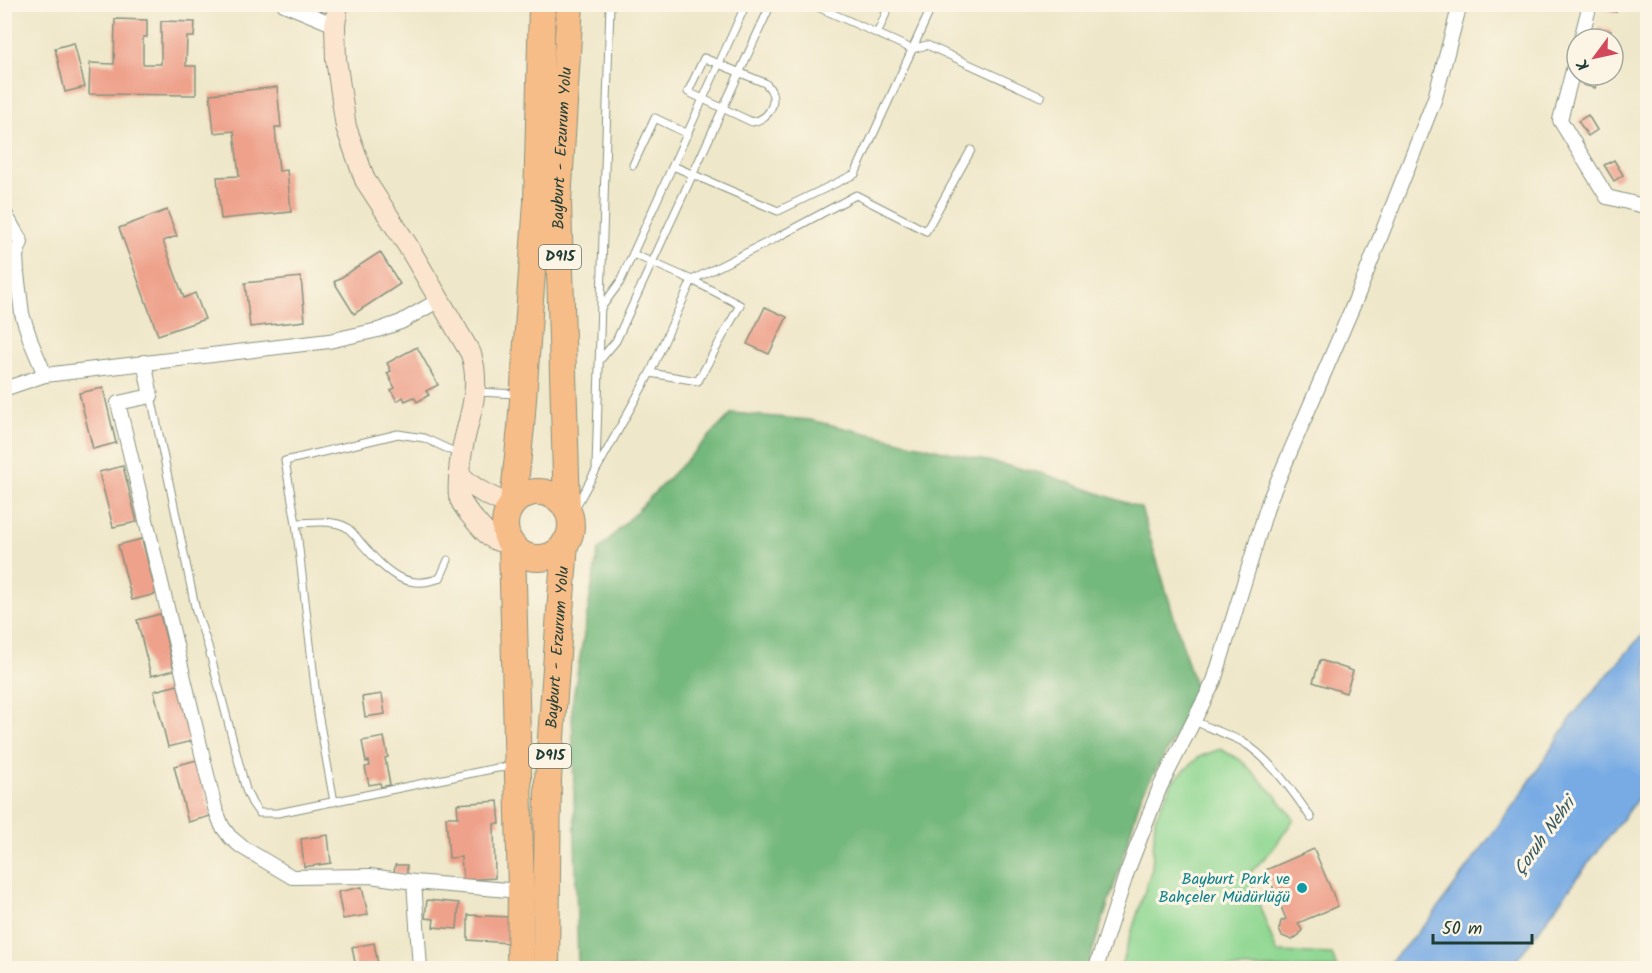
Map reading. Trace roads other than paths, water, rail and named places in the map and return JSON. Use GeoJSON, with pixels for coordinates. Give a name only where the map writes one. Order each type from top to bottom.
{"type":"FeatureCollection","features":[{"type":"Feature","properties":{"kind":"highway","name":"Bayburt - Erzurum Yolu"},"geometry":{"type":"LineString","coordinates":[[542,4],[537,202],[513,504],[505,519],[505,528],[518,551],[526,556],[543,557],[559,550],[569,535],[558,202],[570,4]]}},
{"type":"Feature","properties":{"kind":"highway"},"geometry":{"type":"LineString","coordinates":[[513,504],[528,493],[546,493],[562,502],[568,514]]}},
{"type":"Feature","properties":{"kind":"highway","name":"Bayburt - Erzurum Yolu"},"geometry":{"type":"LineString","coordinates":[[546,969],[548,779],[565,543]]}},
{"type":"Feature","properties":{"kind":"highway","name":"Bayburt - Erzurum Yolu"},"geometry":{"type":"LineString","coordinates":[[512,544],[521,891],[520,969]]}},
{"type":"Feature","properties":{"kind":"street"},"geometry":{"type":"LineString","coordinates":[[284,4],[335,25]]}},
{"type":"Feature","properties":{"kind":"street"},"geometry":{"type":"LineString","coordinates":[[338,4],[335,25],[336,59],[346,128],[365,180],[408,246],[471,354],[476,370],[473,409],[461,455],[459,495],[468,512],[491,538],[512,544]]}},
{"type":"Feature","properties":{"kind":"street"},"geometry":{"type":"LineString","coordinates":[[1096,969],[1127,872],[1160,787],[1214,681],[1269,501],[1356,299],[1435,98],[1460,4]]}},
{"type":"Feature","properties":{"kind":"street"},"geometry":{"type":"LineString","coordinates":[[1584,27],[1590,4]]}},
{"type":"Feature","properties":{"kind":"street"},"geometry":{"type":"LineString","coordinates":[[1569,87],[1560,120],[1607,197],[1647,207]]}},
{"type":"Feature","properties":{"kind":"street"},"geometry":{"type":"LineString","coordinates":[[4,212],[21,242],[16,255],[16,273],[21,305],[31,342],[45,375]]}},
{"type":"Feature","properties":{"kind":"street"},"geometry":{"type":"LineString","coordinates":[[4,389],[45,375],[329,341],[400,322],[439,300]]}},
{"type":"Feature","properties":{"kind":"street"},"geometry":{"type":"LineString","coordinates":[[144,362],[151,396],[118,403],[214,807],[222,826],[242,847],[292,877],[370,876],[521,891]]}},
{"type":"Feature","properties":{"kind":"street"},"geometry":{"type":"LineString","coordinates":[[459,474],[466,482],[484,494],[513,504]]}},
{"type":"Feature","properties":{"kind":"street"},"geometry":{"type":"LineString","coordinates":[[414,882],[420,969]]}},
{"type":"Feature","properties":{"kind":"lane"},"geometry":{"type":"LineString","coordinates":[[596,468],[610,4]]}},
{"type":"Feature","properties":{"kind":"lane"},"geometry":{"type":"LineString","coordinates":[[601,308],[620,282],[746,4]]}},
{"type":"Feature","properties":{"kind":"lane"},"geometry":{"type":"LineString","coordinates":[[600,360],[616,341],[771,4]]}},
{"type":"Feature","properties":{"kind":"lane"},"geometry":{"type":"LineString","coordinates":[[811,4],[912,49],[927,45],[1041,97]]}},
{"type":"Feature","properties":{"kind":"lane"},"geometry":{"type":"LineString","coordinates":[[875,4],[889,7],[877,34]]}},
{"type":"Feature","properties":{"kind":"lane"},"geometry":{"type":"LineString","coordinates":[[673,166],[778,211],[855,174],[933,4]]}},
{"type":"Feature","properties":{"kind":"lane"},"geometry":{"type":"LineString","coordinates":[[704,58],[740,72],[765,83],[770,88],[773,98],[772,108],[766,116],[752,122],[688,92],[704,58]]}},
{"type":"Feature","properties":{"kind":"lane"},"geometry":{"type":"LineString","coordinates":[[633,165],[655,118],[688,134]]}},
{"type":"Feature","properties":{"kind":"lane"},"geometry":{"type":"LineString","coordinates":[[568,514],[650,373],[692,280],[856,195],[926,231],[971,150]]}},
{"type":"Feature","properties":{"kind":"lane"},"geometry":{"type":"LineString","coordinates":[[633,254],[692,280],[740,305],[698,381],[650,373]]}},
{"type":"Feature","properties":{"kind":"lane"},"geometry":{"type":"LineString","coordinates":[[475,392],[523,394]]}},
{"type":"Feature","properties":{"kind":"lane"},"geometry":{"type":"LineString","coordinates":[[151,396],[196,611],[208,646],[246,790],[259,813],[278,813],[497,768],[518,766]]}},
{"type":"Feature","properties":{"kind":"lane"},"geometry":{"type":"LineString","coordinates":[[333,802],[318,713],[296,523],[285,461],[398,434],[424,438],[461,455]]}},
{"type":"Feature","properties":{"kind":"lane"},"geometry":{"type":"LineString","coordinates":[[296,523],[336,523],[348,528],[376,560],[400,579],[429,582],[440,578],[448,560]]}},
{"type":"Feature","properties":{"kind":"lane"},"geometry":{"type":"LineString","coordinates":[[1194,721],[1244,742],[1287,784],[1311,818]]}},
{"type":"Feature","properties":{"kind":"water","name":"Çoruh Nehri"},"geometry":{"type":"Polygon","coordinates":[[[1647,629],[1647,786],[1511,968],[1385,968],[1430,919],[1520,796],[1574,714],[1647,629]]]}},
{"type":"Feature","properties":{"kind":"place","name":"Bayburt Park ve Bahçeler Müdürlüğü"},"geometry":{"type":"Point","coordinates":[1302,888]}}]}
